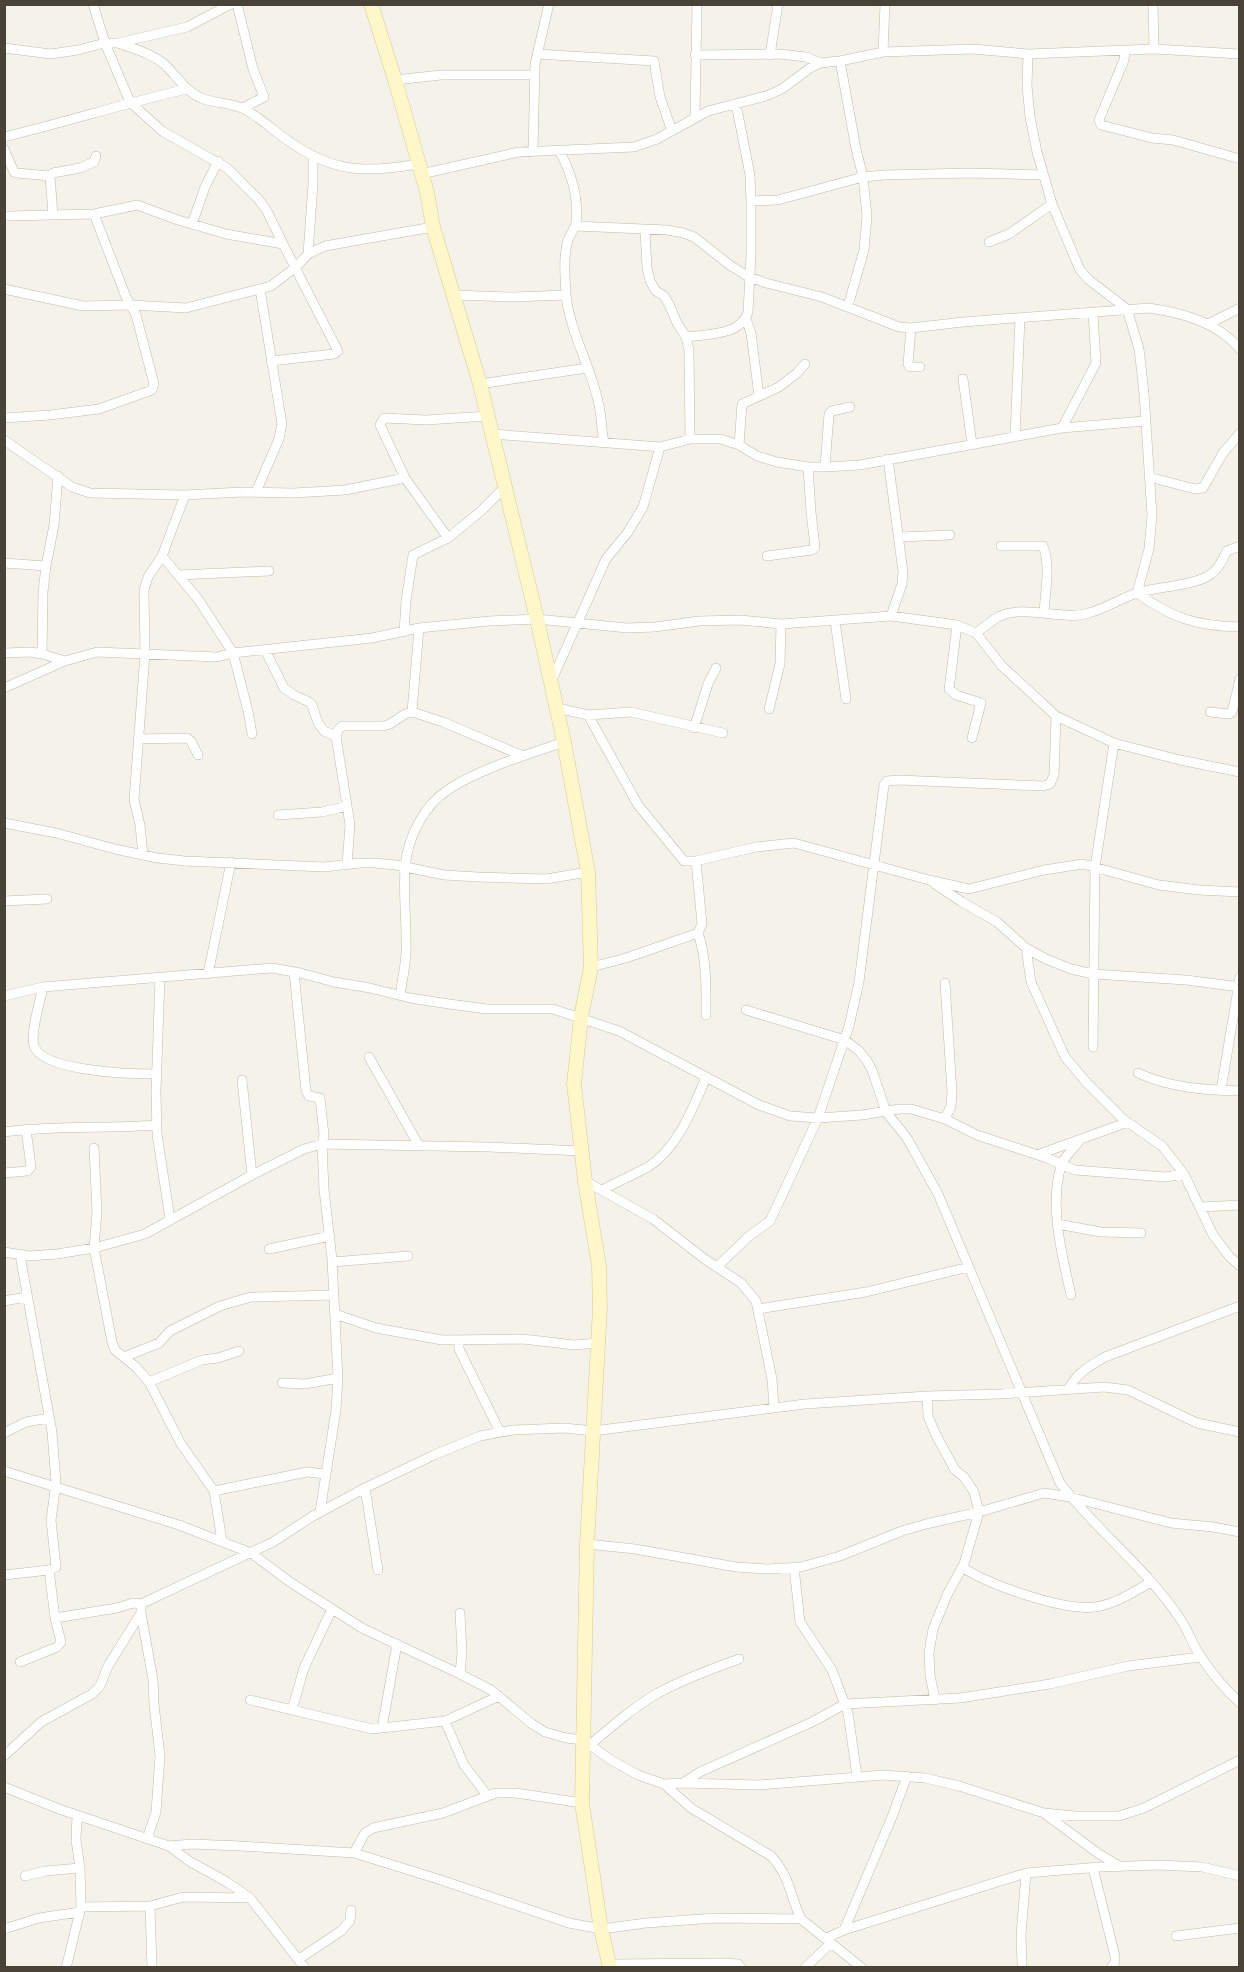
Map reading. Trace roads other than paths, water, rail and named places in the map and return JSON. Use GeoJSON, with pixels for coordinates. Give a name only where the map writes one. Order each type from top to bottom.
{"type":"FeatureCollection","features":[{"type":"Feature","properties":{"kind":"street"},"geometry":{"type":"LineString","coordinates":[[93,4],[105,43],[130,102],[162,131],[218,161],[258,199],[267,211],[338,351],[334,354],[271,361]]}},
{"type":"Feature","properties":{"kind":"street"},"geometry":{"type":"LineString","coordinates":[[4,48],[51,54],[105,43],[118,43],[187,27],[231,4]]}},
{"type":"Feature","properties":{"kind":"street"},"geometry":{"type":"LineString","coordinates":[[237,4],[253,69],[264,97],[243,108]]}},
{"type":"Feature","properties":{"kind":"street"},"geometry":{"type":"LineString","coordinates":[[371,4],[395,80],[427,192],[434,227],[480,384],[557,708],[588,872],[591,967],[581,1017],[574,1084],[585,1181],[599,1266],[600,1308],[587,1544],[587,1742],[582,1803],[601,1929],[609,1966],[726,1963],[738,1965],[741,1968]]}},
{"type":"Feature","properties":{"kind":"street"},"geometry":{"type":"LineString","coordinates":[[533,152],[534,75],[549,4]]}},
{"type":"Feature","properties":{"kind":"street"},"geometry":{"type":"LineString","coordinates":[[695,116],[697,4]]}},
{"type":"Feature","properties":{"kind":"street"},"geometry":{"type":"LineString","coordinates":[[770,55],[778,4]]}},
{"type":"Feature","properties":{"kind":"street"},"geometry":{"type":"LineString","coordinates":[[883,52],[885,4]]}},
{"type":"Feature","properties":{"kind":"street"},"geometry":{"type":"LineString","coordinates":[[1153,4],[1154,49]]}},
{"type":"Feature","properties":{"kind":"street"},"geometry":{"type":"LineString","coordinates":[[118,43],[158,59],[187,89],[202,99],[243,108],[313,156],[342,168],[367,170],[419,169],[533,152],[634,147],[657,139],[695,116],[766,96],[782,89],[820,63],[883,52],[973,49],[1028,54],[1154,49],[1239,54]]}},
{"type":"Feature","properties":{"kind":"street"},"geometry":{"type":"LineString","coordinates":[[1125,51],[1124,60],[1099,120],[1101,126],[1152,138],[1173,140],[1239,159]]}},
{"type":"Feature","properties":{"kind":"street"},"geometry":{"type":"LineString","coordinates":[[537,54],[654,61],[660,97],[672,131]]}},
{"type":"Feature","properties":{"kind":"street"},"geometry":{"type":"LineString","coordinates":[[1028,54],[1027,86],[1030,117],[1052,204],[1080,270],[1089,280],[1127,309],[1139,350],[1152,533],[1137,593]]}},
{"type":"Feature","properties":{"kind":"street"},"geometry":{"type":"LineString","coordinates":[[695,55],[806,57],[820,63]]}},
{"type":"Feature","properties":{"kind":"street"},"geometry":{"type":"LineString","coordinates":[[840,61],[863,177],[867,216],[864,250],[848,306]]}},
{"type":"Feature","properties":{"kind":"street"},"geometry":{"type":"LineString","coordinates":[[395,80],[441,75],[534,75]]}},
{"type":"Feature","properties":{"kind":"street"},"geometry":{"type":"LineString","coordinates":[[4,136],[66,122],[130,102],[187,89]]}},
{"type":"Feature","properties":{"kind":"street"},"geometry":{"type":"LineString","coordinates":[[736,104],[750,175],[751,255],[746,319],[751,333],[759,396]]}},
{"type":"Feature","properties":{"kind":"street"},"geometry":{"type":"LineString","coordinates":[[5,152],[16,173],[50,176],[53,173],[80,168],[94,162],[96,156]]}},
{"type":"Feature","properties":{"kind":"street"},"geometry":{"type":"LineString","coordinates":[[560,152],[567,164],[577,210],[575,226],[568,238],[566,253],[566,295],[598,402],[604,442]]}},
{"type":"Feature","properties":{"kind":"street"},"geometry":{"type":"LineString","coordinates":[[308,254],[313,156]]}},
{"type":"Feature","properties":{"kind":"street"},"geometry":{"type":"LineString","coordinates":[[192,224],[205,187],[218,161]]}},
{"type":"Feature","properties":{"kind":"street"},"geometry":{"type":"LineString","coordinates":[[751,201],[778,200],[797,196],[863,177],[970,173],[1043,175]]}},
{"type":"Feature","properties":{"kind":"street"},"geometry":{"type":"LineString","coordinates":[[50,176],[53,215]]}},
{"type":"Feature","properties":{"kind":"street"},"geometry":{"type":"LineString","coordinates":[[989,242],[1009,234],[1052,204]]}},
{"type":"Feature","properties":{"kind":"street"},"geometry":{"type":"LineString","coordinates":[[9,216],[94,214],[142,205],[226,234],[283,244]]}},
{"type":"Feature","properties":{"kind":"street"},"geometry":{"type":"LineString","coordinates":[[4,418],[99,409],[152,390],[154,384],[136,315],[126,297],[94,214]]}},
{"type":"Feature","properties":{"kind":"street"},"geometry":{"type":"LineString","coordinates":[[575,226],[667,231],[694,237],[749,277],[848,306],[899,327],[911,328],[1149,308],[1169,310],[1208,324],[1230,337],[1239,349]]}},
{"type":"Feature","properties":{"kind":"street"},"geometry":{"type":"LineString","coordinates":[[4,289],[83,306],[131,305],[186,308],[272,286],[308,254],[325,246],[434,227]]}},
{"type":"Feature","properties":{"kind":"street"},"geometry":{"type":"LineString","coordinates":[[645,230],[650,281],[656,291],[664,296],[686,337],[689,350],[690,439]]}},
{"type":"Feature","properties":{"kind":"street"},"geometry":{"type":"LineString","coordinates":[[256,492],[281,432],[282,424],[260,288]]}},
{"type":"Feature","properties":{"kind":"street"},"geometry":{"type":"LineString","coordinates":[[454,295],[513,297],[566,295]]}},
{"type":"Feature","properties":{"kind":"street"},"geometry":{"type":"LineString","coordinates":[[1208,324],[1239,308]]}},
{"type":"Feature","properties":{"kind":"street"},"geometry":{"type":"LineString","coordinates":[[1062,428],[1096,363],[1093,313]]}},
{"type":"Feature","properties":{"kind":"street"},"geometry":{"type":"LineString","coordinates":[[1015,436],[1020,318]]}},
{"type":"Feature","properties":{"kind":"street"},"geometry":{"type":"LineString","coordinates":[[686,337],[714,334],[737,328],[746,319]]}},
{"type":"Feature","properties":{"kind":"street"},"geometry":{"type":"LineString","coordinates":[[911,328],[908,364],[910,367],[920,367]]}},
{"type":"Feature","properties":{"kind":"street"},"geometry":{"type":"LineString","coordinates":[[740,445],[742,404],[779,387],[805,364]]}},
{"type":"Feature","properties":{"kind":"street"},"geometry":{"type":"LineString","coordinates":[[480,384],[587,368]]}},
{"type":"Feature","properties":{"kind":"street"},"geometry":{"type":"LineString","coordinates":[[963,379],[972,444]]}},
{"type":"Feature","properties":{"kind":"street"},"geometry":{"type":"LineString","coordinates":[[825,467],[829,414],[832,411],[850,407]]}},
{"type":"Feature","properties":{"kind":"street"},"geometry":{"type":"LineString","coordinates":[[448,538],[405,478],[380,424],[384,418],[426,420],[488,417]]}},
{"type":"Feature","properties":{"kind":"street"},"geometry":{"type":"LineString","coordinates":[[492,434],[660,447],[690,439],[721,439],[740,445],[757,456],[777,462],[825,467],[860,465],[1062,428],[1145,421]]}},
{"type":"Feature","properties":{"kind":"street"},"geometry":{"type":"LineString","coordinates":[[1149,477],[1195,489],[1203,488],[1223,453],[1239,433]]}},
{"type":"Feature","properties":{"kind":"street"},"geometry":{"type":"LineString","coordinates":[[4,440],[72,487],[90,493],[186,495],[294,493],[345,490],[405,478]]}},
{"type":"Feature","properties":{"kind":"street"},"geometry":{"type":"LineString","coordinates":[[551,682],[606,559],[628,532],[643,507],[660,447]]}},
{"type":"Feature","properties":{"kind":"street"},"geometry":{"type":"LineString","coordinates":[[888,459],[903,572],[902,584],[891,616]]}},
{"type":"Feature","properties":{"kind":"street"},"geometry":{"type":"LineString","coordinates":[[767,556],[812,550],[815,547],[808,467]]}},
{"type":"Feature","properties":{"kind":"street"},"geometry":{"type":"LineString","coordinates":[[42,654],[43,592],[54,525],[58,476]]}},
{"type":"Feature","properties":{"kind":"street"},"geometry":{"type":"LineString","coordinates":[[404,632],[408,582],[413,555],[448,538],[481,511],[505,487]]}},
{"type":"Feature","properties":{"kind":"street"},"geometry":{"type":"LineString","coordinates":[[143,855],[140,825],[134,800],[146,654],[144,590],[148,577],[162,556],[186,495]]}},
{"type":"Feature","properties":{"kind":"street"},"geometry":{"type":"LineString","coordinates":[[898,537],[950,535]]}},
{"type":"Feature","properties":{"kind":"street"},"geometry":{"type":"LineString","coordinates":[[1001,546],[1042,546],[1046,554],[1047,574],[1044,614]]}},
{"type":"Feature","properties":{"kind":"street"},"geometry":{"type":"LineString","coordinates":[[976,633],[1006,614],[1016,612],[1085,614],[1137,593],[1209,576],[1216,570],[1227,550],[1239,546]]}},
{"type":"Feature","properties":{"kind":"street"},"geometry":{"type":"LineString","coordinates":[[162,556],[198,598],[233,653],[252,734]]}},
{"type":"Feature","properties":{"kind":"street"},"geometry":{"type":"LineString","coordinates":[[4,563],[46,566]]}},
{"type":"Feature","properties":{"kind":"street"},"geometry":{"type":"LineString","coordinates":[[178,575],[269,571]]}},
{"type":"Feature","properties":{"kind":"street"},"geometry":{"type":"LineString","coordinates":[[1137,593],[1158,609],[1179,618],[1202,624],[1239,627]]}},
{"type":"Feature","properties":{"kind":"street"},"geometry":{"type":"LineString","coordinates":[[4,688],[65,661],[97,652],[217,657],[233,653],[372,638],[419,628],[489,621],[537,619],[627,628],[699,621],[740,620],[782,624],[891,616],[957,625],[976,633],[1002,666],[1056,716],[1114,743],[1239,772]]}},
{"type":"Feature","properties":{"kind":"street"},"geometry":{"type":"LineString","coordinates":[[835,621],[846,699]]}},
{"type":"Feature","properties":{"kind":"street"},"geometry":{"type":"LineString","coordinates":[[769,709],[780,664],[782,624]]}},
{"type":"Feature","properties":{"kind":"street"},"geometry":{"type":"LineString","coordinates":[[957,625],[949,689],[952,693],[981,703],[972,738]]}},
{"type":"Feature","properties":{"kind":"street"},"geometry":{"type":"LineString","coordinates":[[412,712],[419,628]]}},
{"type":"Feature","properties":{"kind":"street"},"geometry":{"type":"LineString","coordinates":[[265,650],[284,688],[309,702],[324,731],[336,736]]}},
{"type":"Feature","properties":{"kind":"street"},"geometry":{"type":"LineString","coordinates":[[4,653],[31,652],[65,661]]}},
{"type":"Feature","properties":{"kind":"street"},"geometry":{"type":"LineString","coordinates":[[694,728],[708,684],[716,668]]}},
{"type":"Feature","properties":{"kind":"street"},"geometry":{"type":"LineString","coordinates":[[1210,712],[1229,714],[1232,712],[1239,679]]}},
{"type":"Feature","properties":{"kind":"street"},"geometry":{"type":"LineString","coordinates":[[557,708],[588,715],[631,712],[723,733]]}},
{"type":"Feature","properties":{"kind":"street"},"geometry":{"type":"LineString","coordinates":[[347,864],[350,825],[336,736],[342,726],[383,726],[412,712],[443,722],[523,756]]}},
{"type":"Feature","properties":{"kind":"street"},"geometry":{"type":"LineString","coordinates":[[588,715],[638,805],[684,861],[696,861],[756,847],[794,843],[969,889],[1067,865],[1083,864],[1159,885],[1239,892]]}},
{"type":"Feature","properties":{"kind":"street"},"geometry":{"type":"LineString","coordinates":[[717,1267],[748,1237],[770,1221],[818,1118],[845,1040],[859,982],[883,792],[887,781],[1043,786],[1050,784],[1054,776],[1056,716]]}},
{"type":"Feature","properties":{"kind":"street"},"geometry":{"type":"LineString","coordinates":[[138,739],[187,738],[198,755]]}},
{"type":"Feature","properties":{"kind":"street"},"geometry":{"type":"LineString","coordinates":[[400,995],[406,956],[405,868],[410,840],[418,821],[448,789],[523,756],[564,742]]}},
{"type":"Feature","properties":{"kind":"street"},"geometry":{"type":"LineString","coordinates":[[1093,1047],[1095,867],[1114,743]]}},
{"type":"Feature","properties":{"kind":"street"},"geometry":{"type":"LineString","coordinates":[[278,815],[322,812],[347,806]]}},
{"type":"Feature","properties":{"kind":"street"},"geometry":{"type":"LineString","coordinates":[[4,823],[143,855],[185,861],[324,867],[374,863],[444,875],[546,879],[588,872]]}},
{"type":"Feature","properties":{"kind":"street"},"geometry":{"type":"LineString","coordinates":[[696,861],[702,924],[698,933],[702,946],[706,1015]]}},
{"type":"Feature","properties":{"kind":"street"},"geometry":{"type":"LineString","coordinates":[[208,974],[231,862]]}},
{"type":"Feature","properties":{"kind":"street"},"geometry":{"type":"LineString","coordinates":[[929,880],[997,922],[1026,948],[1071,969],[1093,974],[1239,984],[1221,1090]]}},
{"type":"Feature","properties":{"kind":"street"},"geometry":{"type":"LineString","coordinates":[[4,901],[47,899]]}},
{"type":"Feature","properties":{"kind":"street"},"geometry":{"type":"LineString","coordinates":[[591,967],[626,958],[698,933]]}},
{"type":"Feature","properties":{"kind":"street"},"geometry":{"type":"LineString","coordinates":[[1026,948],[1031,982],[1065,1057],[1087,1083],[1128,1122],[1162,1146],[1184,1174],[1213,1235],[1228,1256],[1239,1266]]}},
{"type":"Feature","properties":{"kind":"street"},"geometry":{"type":"LineString","coordinates":[[4,996],[43,987],[272,968],[400,995],[487,1009],[553,1009],[619,1031],[759,1106],[790,1116],[818,1118],[911,1109],[945,1119],[977,1135],[1075,1170],[1165,1177],[1184,1174]]}},
{"type":"Feature","properties":{"kind":"street"},"geometry":{"type":"LineString","coordinates":[[294,972],[306,1091],[309,1096],[320,1098],[324,1135],[322,1144],[324,1190],[334,1294],[338,1378],[336,1410],[320,1512]]}},
{"type":"Feature","properties":{"kind":"street"},"geometry":{"type":"LineString","coordinates":[[160,978],[157,1125],[170,1219]]}},
{"type":"Feature","properties":{"kind":"street"},"geometry":{"type":"LineString","coordinates":[[945,983],[952,1092],[951,1106],[945,1119]]}},
{"type":"Feature","properties":{"kind":"street"},"geometry":{"type":"LineString","coordinates":[[43,987],[33,1039],[34,1048],[38,1053],[70,1067],[108,1072],[157,1074]]}},
{"type":"Feature","properties":{"kind":"street"},"geometry":{"type":"LineString","coordinates":[[746,1010],[845,1040],[859,1051],[872,1070],[886,1112],[907,1138],[938,1194],[1060,1483],[1070,1497],[1151,1582],[1180,1617],[1200,1656],[1228,1692],[1239,1702]]}},
{"type":"Feature","properties":{"kind":"street"},"geometry":{"type":"LineString","coordinates":[[369,1057],[419,1146]]}},
{"type":"Feature","properties":{"kind":"street"},"geometry":{"type":"LineString","coordinates":[[1138,1073],[1155,1082],[1177,1086],[1239,1091]]}},
{"type":"Feature","properties":{"kind":"street"},"geometry":{"type":"LineString","coordinates":[[602,1190],[649,1166],[665,1153],[682,1128],[706,1078]]}},
{"type":"Feature","properties":{"kind":"street"},"geometry":{"type":"LineString","coordinates":[[242,1080],[252,1175]]}},
{"type":"Feature","properties":{"kind":"street"},"geometry":{"type":"LineString","coordinates":[[1037,1155],[1128,1122]]}},
{"type":"Feature","properties":{"kind":"street"},"geometry":{"type":"LineString","coordinates":[[4,1132],[26,1129],[157,1125]]}},
{"type":"Feature","properties":{"kind":"street"},"geometry":{"type":"LineString","coordinates":[[4,1173],[27,1171],[31,1167],[26,1129]]}},
{"type":"Feature","properties":{"kind":"street"},"geometry":{"type":"LineString","coordinates":[[1071,1295],[1057,1234],[1058,1189],[1061,1164],[1080,1140]]}},
{"type":"Feature","properties":{"kind":"street"},"geometry":{"type":"LineString","coordinates":[[4,1252],[20,1255],[57,1254],[94,1248],[145,1234],[303,1149],[322,1144],[582,1152]]}},
{"type":"Feature","properties":{"kind":"street"},"geometry":{"type":"LineString","coordinates":[[94,1148],[97,1212],[94,1248],[112,1342],[115,1350],[136,1366],[149,1382],[181,1444],[214,1491],[222,1541]]}},
{"type":"Feature","properties":{"kind":"street"},"geometry":{"type":"LineString","coordinates":[[585,1181],[653,1219],[741,1283],[756,1301],[772,1379],[774,1408]]}},
{"type":"Feature","properties":{"kind":"street"},"geometry":{"type":"LineString","coordinates":[[1200,1207],[1239,1205]]}},
{"type":"Feature","properties":{"kind":"street"},"geometry":{"type":"LineString","coordinates":[[1057,1224],[1101,1232],[1141,1233]]}},
{"type":"Feature","properties":{"kind":"street"},"geometry":{"type":"LineString","coordinates":[[269,1249],[330,1236]]}},
{"type":"Feature","properties":{"kind":"street"},"geometry":{"type":"LineString","coordinates":[[4,1575],[56,1568],[51,1520],[56,1488],[52,1432],[20,1255]]}},
{"type":"Feature","properties":{"kind":"street"},"geometry":{"type":"LineString","coordinates":[[332,1262],[408,1256]]}},
{"type":"Feature","properties":{"kind":"street"},"geometry":{"type":"LineString","coordinates":[[758,1309],[866,1292],[969,1267]]}},
{"type":"Feature","properties":{"kind":"street"},"geometry":{"type":"LineString","coordinates":[[124,1357],[159,1343],[170,1331],[220,1306],[251,1297],[334,1294]]}},
{"type":"Feature","properties":{"kind":"street"},"geometry":{"type":"LineString","coordinates":[[4,1301],[26,1297]]}},
{"type":"Feature","properties":{"kind":"street"},"geometry":{"type":"LineString","coordinates":[[1069,1388],[1084,1369],[1105,1357],[1239,1306]]}},
{"type":"Feature","properties":{"kind":"street"},"geometry":{"type":"LineString","coordinates":[[334,1314],[376,1328],[400,1333],[459,1340],[523,1340],[574,1345],[598,1343]]}},
{"type":"Feature","properties":{"kind":"street"},"geometry":{"type":"LineString","coordinates":[[459,1340],[459,1349],[500,1432]]}},
{"type":"Feature","properties":{"kind":"street"},"geometry":{"type":"LineString","coordinates":[[149,1382],[202,1360],[218,1358],[239,1351]]}},
{"type":"Feature","properties":{"kind":"street"},"geometry":{"type":"LineString","coordinates":[[282,1383],[305,1384],[338,1378]]}},
{"type":"Feature","properties":{"kind":"street"},"geometry":{"type":"LineString","coordinates":[[4,1756],[41,1722],[92,1694],[100,1686],[141,1608],[273,1542],[320,1512],[365,1488],[451,1447],[480,1436],[500,1432],[564,1428],[593,1431],[774,1408],[927,1396],[1022,1393],[1104,1387],[1128,1390],[1197,1423],[1239,1432]]}},
{"type":"Feature","properties":{"kind":"street"},"geometry":{"type":"LineString","coordinates":[[927,1396],[928,1416],[935,1433],[955,1470],[964,1477],[974,1492],[979,1512],[962,1567],[933,1629],[929,1653],[935,1700]]}},
{"type":"Feature","properties":{"kind":"street"},"geometry":{"type":"LineString","coordinates":[[4,1432],[27,1422],[49,1418]]}},
{"type":"Feature","properties":{"kind":"street"},"geometry":{"type":"LineString","coordinates":[[4,1471],[179,1525],[251,1553],[290,1582],[362,1628],[460,1674],[499,1696],[545,1732],[587,1742],[611,1760],[638,1775],[664,1784],[759,1785],[857,1776],[907,1776],[959,1786],[1044,1813],[1119,1816],[1144,1808],[1239,1760]]}},
{"type":"Feature","properties":{"kind":"street"},"geometry":{"type":"LineString","coordinates":[[214,1491],[307,1472],[326,1474]]}},
{"type":"Feature","properties":{"kind":"street"},"geometry":{"type":"LineString","coordinates":[[365,1488],[378,1570]]}},
{"type":"Feature","properties":{"kind":"street"},"geometry":{"type":"LineString","coordinates":[[587,1544],[644,1550],[736,1567],[766,1569],[794,1567],[840,1556],[902,1531],[1044,1493],[1070,1497],[1171,1523],[1239,1532]]}},
{"type":"Feature","properties":{"kind":"street"},"geometry":{"type":"LineString","coordinates":[[794,1567],[800,1622],[832,1670],[845,1704],[857,1776]]}},
{"type":"Feature","properties":{"kind":"street"},"geometry":{"type":"LineString","coordinates":[[962,1567],[1006,1588],[1056,1602],[1081,1606],[1105,1605],[1151,1582]]}},
{"type":"Feature","properties":{"kind":"street"},"geometry":{"type":"LineString","coordinates":[[20,1662],[57,1647],[61,1642],[55,1618],[49,1570]]}},
{"type":"Feature","properties":{"kind":"street"},"geometry":{"type":"LineString","coordinates":[[55,1618],[117,1608],[133,1603],[141,1608],[153,1680],[160,1756],[156,1812],[147,1839]]}},
{"type":"Feature","properties":{"kind":"street"},"geometry":{"type":"LineString","coordinates":[[292,1710],[304,1668],[332,1609]]}},
{"type":"Feature","properties":{"kind":"street"},"geometry":{"type":"LineString","coordinates":[[460,1613],[462,1652],[460,1674]]}},
{"type":"Feature","properties":{"kind":"street"},"geometry":{"type":"LineString","coordinates":[[382,1728],[397,1644]]}},
{"type":"Feature","properties":{"kind":"street"},"geometry":{"type":"LineString","coordinates":[[683,1783],[700,1772],[812,1722],[845,1704],[935,1700],[1050,1684],[1128,1666],[1200,1656]]}},
{"type":"Feature","properties":{"kind":"street"},"geometry":{"type":"LineString","coordinates":[[587,1742],[655,1695],[688,1678],[739,1659]]}},
{"type":"Feature","properties":{"kind":"street"},"geometry":{"type":"LineString","coordinates":[[250,1700],[372,1729],[445,1721],[499,1696]]}},
{"type":"Feature","properties":{"kind":"street"},"geometry":{"type":"LineString","coordinates":[[445,1721],[464,1765],[487,1795]]}},
{"type":"Feature","properties":{"kind":"street"},"geometry":{"type":"LineString","coordinates":[[844,1930],[907,1776]]}},
{"type":"Feature","properties":{"kind":"street"},"geometry":{"type":"LineString","coordinates":[[664,1784],[690,1808],[771,1856],[781,1866],[801,1919],[861,1968]]}},
{"type":"Feature","properties":{"kind":"street"},"geometry":{"type":"LineString","coordinates":[[4,1787],[169,1846],[189,1861],[250,1898],[302,1963],[341,1931],[350,1921],[351,1910]]}},
{"type":"Feature","properties":{"kind":"street"},"geometry":{"type":"LineString","coordinates":[[354,1853],[365,1833],[373,1828],[443,1813],[496,1793],[516,1793],[582,1803]]}},
{"type":"Feature","properties":{"kind":"street"},"geometry":{"type":"LineString","coordinates":[[1044,1813],[1119,1866]]}},
{"type":"Feature","properties":{"kind":"street"},"geometry":{"type":"LineString","coordinates":[[66,1968],[80,1910],[77,1815]]}},
{"type":"Feature","properties":{"kind":"street"},"geometry":{"type":"LineString","coordinates":[[1067,1830],[1075,1816]]}},
{"type":"Feature","properties":{"kind":"street"},"geometry":{"type":"LineString","coordinates":[[169,1846],[192,1844],[354,1853],[428,1875],[569,1923],[601,1929],[715,1918],[801,1919]]}},
{"type":"Feature","properties":{"kind":"street"},"geometry":{"type":"LineString","coordinates":[[1099,1854],[1096,1867],[1115,1956],[1115,1962],[1111,1968]]}},
{"type":"Feature","properties":{"kind":"street"},"geometry":{"type":"LineString","coordinates":[[805,1968],[829,1941],[844,1930],[1026,1873],[1159,1865],[1202,1867],[1239,1876]]}},
{"type":"Feature","properties":{"kind":"street"},"geometry":{"type":"LineString","coordinates":[[25,1876],[46,1871],[80,1868]]}},
{"type":"Feature","properties":{"kind":"street"},"geometry":{"type":"LineString","coordinates":[[1022,1963],[1021,1935],[1026,1873]]}},
{"type":"Feature","properties":{"kind":"street"},"geometry":{"type":"LineString","coordinates":[[4,1929],[39,1918],[80,1910],[150,1906],[183,1897],[250,1898]]}},
{"type":"Feature","properties":{"kind":"street"},"geometry":{"type":"LineString","coordinates":[[150,1906],[152,1968]]}},
{"type":"Feature","properties":{"kind":"street"},"geometry":{"type":"LineString","coordinates":[[1176,1936],[1239,1928]]}}]}
